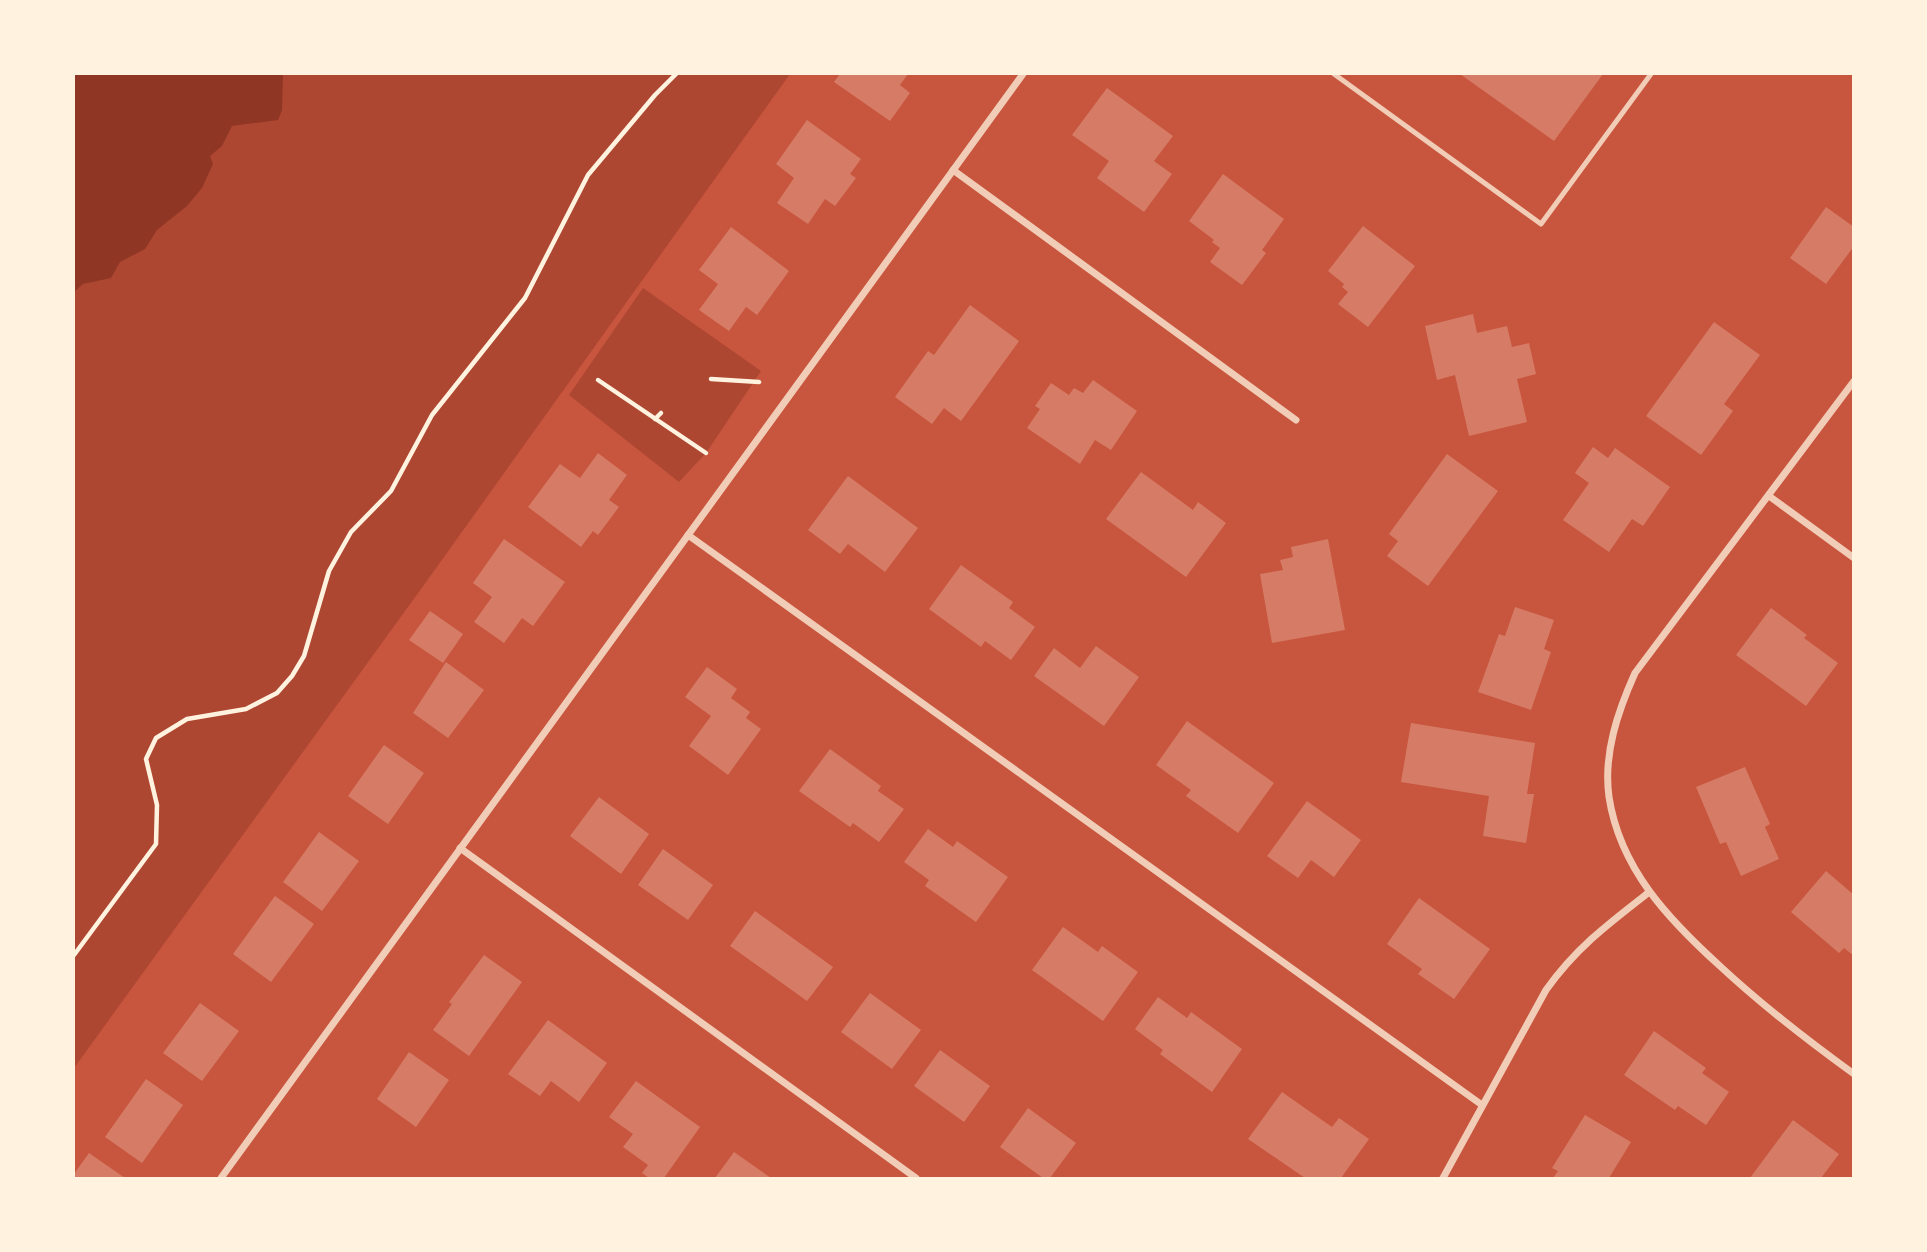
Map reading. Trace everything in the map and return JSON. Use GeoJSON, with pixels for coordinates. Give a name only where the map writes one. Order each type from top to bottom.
{"type":"FeatureCollection","features":[{"type":"Feature","properties":{"kind":"street"},"geometry":{"type":"LineString","coordinates":[[221,1178],[1023,74]]}},
{"type":"Feature","properties":{"kind":"street"},"geometry":{"type":"LineString","coordinates":[[953,170],[1296,420]]}},
{"type":"Feature","properties":{"kind":"street"},"geometry":{"type":"LineString","coordinates":[[1853,381],[1635,673],[1620,705],[1608,765],[1609,794],[1615,826],[1648,893],[1685,934],[1750,995],[1853,1074]]}},
{"type":"Feature","properties":{"kind":"street"},"geometry":{"type":"LineString","coordinates":[[1769,496],[1853,558]]}},
{"type":"Feature","properties":{"kind":"street"},"geometry":{"type":"LineString","coordinates":[[688,535],[1482,1105]]}},
{"type":"Feature","properties":{"kind":"street"},"geometry":{"type":"LineString","coordinates":[[460,848],[916,1178]]}},
{"type":"Feature","properties":{"kind":"street"},"geometry":{"type":"LineString","coordinates":[[1443,1178],[1546,990],[1560,970],[1586,943],[1648,893]]}},
{"type":"Feature","properties":{"kind":"lane"},"geometry":{"type":"LineString","coordinates":[[1334,74],[1542,224],[1651,74]]}},
{"type":"Feature","properties":{"kind":"path"},"geometry":{"type":"LineString","coordinates":[[74,955],[156,844],[157,805],[146,759],[156,738],[187,719],[246,709],[277,693],[292,676],[304,656],[329,571],[351,533],[391,491],[432,415],[525,298],[588,175],[676,74]]}},
{"type":"Feature","properties":{"kind":"path"},"geometry":{"type":"LineString","coordinates":[[711,379],[759,382]]}},
{"type":"Feature","properties":{"kind":"path"},"geometry":{"type":"LineString","coordinates":[[598,380],[706,453]]}},
{"type":"Feature","properties":{"kind":"path"},"geometry":{"type":"LineString","coordinates":[[655,419],[661,413]]}},
{"type":"Feature","properties":{"kind":"shaded area"},"geometry":{"type":"Polygon","coordinates":[[[74,74],[790,74],[74,1068],[74,74]]]}},
{"type":"Feature","properties":{"kind":"shaded area"},"geometry":{"type":"Polygon","coordinates":[[[74,74],[283,74],[282,110],[278,120],[232,126],[222,146],[210,156],[213,164],[202,188],[187,206],[157,230],[145,249],[120,262],[111,278],[83,284],[74,292],[74,74]]]}},
{"type":"Feature","properties":{"kind":"shaded area"},"geometry":{"type":"Polygon","coordinates":[[[643,288],[761,371],[706,453],[679,482],[569,395],[643,288]]]}},
{"type":"Feature","properties":{"kind":"building"},"geometry":{"type":"Polygon","coordinates":[[[840,74],[908,74],[900,85],[910,93],[890,121],[834,82],[840,74]]]}},
{"type":"Feature","properties":{"kind":"building"},"geometry":{"type":"Polygon","coordinates":[[[1460,74],[1603,74],[1554,141],[1460,74]]]}},
{"type":"Feature","properties":{"kind":"building"},"geometry":{"type":"Polygon","coordinates":[[[1107,88],[1173,136],[1154,161],[1172,174],[1144,212],[1097,178],[1109,161],[1072,135],[1107,88]]]}},
{"type":"Feature","properties":{"kind":"building"},"geometry":{"type":"Polygon","coordinates":[[[807,120],[861,159],[850,174],[856,178],[835,206],[825,199],[808,224],[777,203],[794,178],[776,164],[807,120]]]}},
{"type":"Feature","properties":{"kind":"building"},"geometry":{"type":"Polygon","coordinates":[[[1223,174],[1284,219],[1262,250],[1266,253],[1242,285],[1210,262],[1220,248],[1189,221],[1223,174]]]}},
{"type":"Feature","properties":{"kind":"building"},"geometry":{"type":"Polygon","coordinates":[[[1826,207],[1854,227],[1854,246],[1826,284],[1790,258],[1826,207]]]}},
{"type":"Feature","properties":{"kind":"building"},"geometry":{"type":"Polygon","coordinates":[[[1363,226],[1415,266],[1368,327],[1338,304],[1348,292],[1342,287],[1344,284],[1328,271],[1363,226]]]}},
{"type":"Feature","properties":{"kind":"building"},"geometry":{"type":"Polygon","coordinates":[[[731,227],[789,271],[757,315],[746,307],[729,331],[699,310],[718,284],[699,270],[731,227]]]}},
{"type":"Feature","properties":{"kind":"building"},"geometry":{"type":"Polygon","coordinates":[[[970,305],[1019,341],[961,421],[944,408],[932,424],[895,397],[928,351],[934,355],[970,305]]]}},
{"type":"Feature","properties":{"kind":"building"},"geometry":{"type":"Polygon","coordinates":[[[1473,314],[1477,333],[1507,326],[1512,347],[1529,343],[1536,374],[1517,379],[1527,422],[1469,436],[1455,375],[1437,380],[1425,326],[1473,314]]]}},
{"type":"Feature","properties":{"kind":"building"},"geometry":{"type":"Polygon","coordinates":[[[1714,322],[1760,355],[1724,404],[1733,411],[1701,455],[1646,416],[1714,322]]]}},
{"type":"Feature","properties":{"kind":"building"},"geometry":{"type":"Polygon","coordinates":[[[1093,380],[1137,411],[1111,450],[1095,440],[1080,464],[1027,428],[1040,409],[1035,406],[1051,383],[1069,395],[1074,388],[1083,393],[1093,380]]]}},
{"type":"Feature","properties":{"kind":"building"},"geometry":{"type":"Polygon","coordinates":[[[1593,447],[1608,458],[1615,448],[1670,487],[1643,526],[1632,519],[1609,552],[1563,520],[1589,483],[1575,473],[1593,447]]]}},
{"type":"Feature","properties":{"kind":"building"},"geometry":{"type":"Polygon","coordinates":[[[598,453],[627,475],[609,500],[619,507],[598,535],[593,531],[581,547],[528,507],[560,464],[580,478],[598,453]]]}},
{"type":"Feature","properties":{"kind":"building"},"geometry":{"type":"Polygon","coordinates":[[[1447,454],[1498,491],[1428,586],[1387,556],[1398,541],[1389,534],[1447,454]]]}},
{"type":"Feature","properties":{"kind":"building"},"geometry":{"type":"Polygon","coordinates":[[[1141,472],[1193,510],[1198,502],[1226,523],[1186,577],[1106,519],[1141,472]]]}},
{"type":"Feature","properties":{"kind":"building"},"geometry":{"type":"Polygon","coordinates":[[[848,476],[918,528],[885,572],[848,544],[840,554],[808,530],[848,476]]]}},
{"type":"Feature","properties":{"kind":"building"},"geometry":{"type":"Polygon","coordinates":[[[504,539],[565,582],[533,626],[522,618],[504,643],[474,622],[492,597],[473,583],[504,539]]]}},
{"type":"Feature","properties":{"kind":"building"},"geometry":{"type":"Polygon","coordinates":[[[1328,539],[1345,630],[1272,643],[1260,574],[1283,570],[1280,560],[1293,557],[1291,547],[1328,539]]]}},
{"type":"Feature","properties":{"kind":"building"},"geometry":{"type":"Polygon","coordinates":[[[961,565],[1013,602],[1009,608],[1035,627],[1011,660],[985,641],[981,647],[929,609],[961,565]]]}},
{"type":"Feature","properties":{"kind":"building"},"geometry":{"type":"Polygon","coordinates":[[[1515,607],[1554,620],[1544,649],[1551,652],[1531,710],[1478,692],[1499,634],[1505,636],[1515,607]]]}},
{"type":"Feature","properties":{"kind":"building"},"geometry":{"type":"Polygon","coordinates":[[[1771,608],[1807,635],[1804,638],[1838,663],[1806,706],[1736,655],[1771,608]]]}},
{"type":"Feature","properties":{"kind":"building"},"geometry":{"type":"Polygon","coordinates":[[[430,611],[463,634],[443,663],[409,640],[430,611]]]}},
{"type":"Feature","properties":{"kind":"building"},"geometry":{"type":"Polygon","coordinates":[[[1096,646],[1139,677],[1104,726],[1034,676],[1054,648],[1080,668],[1096,646]]]}},
{"type":"Feature","properties":{"kind":"building"},"geometry":{"type":"Polygon","coordinates":[[[446,662],[484,690],[448,738],[413,713],[446,662]]]}},
{"type":"Feature","properties":{"kind":"building"},"geometry":{"type":"Polygon","coordinates":[[[707,667],[737,689],[731,698],[750,712],[746,718],[761,729],[728,775],[689,746],[711,716],[685,697],[707,667]]]}},
{"type":"Feature","properties":{"kind":"building"},"geometry":{"type":"Polygon","coordinates":[[[1187,721],[1274,783],[1238,833],[1186,796],[1191,790],[1156,765],[1187,721]]]}},
{"type":"Feature","properties":{"kind":"building"},"geometry":{"type":"Polygon","coordinates":[[[1411,723],[1535,743],[1527,794],[1534,794],[1526,843],[1483,836],[1489,796],[1401,782],[1411,723]]]}},
{"type":"Feature","properties":{"kind":"building"},"geometry":{"type":"Polygon","coordinates":[[[384,745],[424,773],[388,824],[348,796],[384,745]]]}},
{"type":"Feature","properties":{"kind":"building"},"geometry":{"type":"Polygon","coordinates":[[[830,749],[881,786],[878,791],[904,809],[879,842],[853,823],[850,827],[799,791],[830,749]]]}},
{"type":"Feature","properties":{"kind":"building"},"geometry":{"type":"Polygon","coordinates":[[[1745,767],[1770,824],[1765,827],[1779,859],[1741,876],[1726,842],[1720,844],[1696,787],[1745,767]]]}},
{"type":"Feature","properties":{"kind":"building"},"geometry":{"type":"Polygon","coordinates":[[[599,797],[649,834],[621,874],[570,836],[599,797]]]}},
{"type":"Feature","properties":{"kind":"building"},"geometry":{"type":"Polygon","coordinates":[[[1307,801],[1361,840],[1334,877],[1311,860],[1298,878],[1267,856],[1307,801]]]}},
{"type":"Feature","properties":{"kind":"building"},"geometry":{"type":"Polygon","coordinates":[[[928,829],[953,847],[957,841],[1008,877],[976,922],[925,886],[929,880],[904,862],[928,829]]]}},
{"type":"Feature","properties":{"kind":"building"},"geometry":{"type":"Polygon","coordinates":[[[319,832],[359,861],[322,911],[283,882],[319,832]]]}},
{"type":"Feature","properties":{"kind":"building"},"geometry":{"type":"Polygon","coordinates":[[[663,849],[713,885],[688,920],[638,885],[663,849]]]}},
{"type":"Feature","properties":{"kind":"building"},"geometry":{"type":"Polygon","coordinates":[[[1826,871],[1854,895],[1854,956],[1844,948],[1839,953],[1791,912],[1826,871]]]}},
{"type":"Feature","properties":{"kind":"building"},"geometry":{"type":"Polygon","coordinates":[[[275,896],[314,924],[271,982],[233,954],[275,896]]]}},
{"type":"Feature","properties":{"kind":"building"},"geometry":{"type":"Polygon","coordinates":[[[1419,898],[1490,949],[1454,999],[1418,974],[1422,969],[1387,944],[1419,898]]]}},
{"type":"Feature","properties":{"kind":"building"},"geometry":{"type":"Polygon","coordinates":[[[755,911],[833,967],[807,1001],[730,946],[755,911]]]}},
{"type":"Feature","properties":{"kind":"building"},"geometry":{"type":"Polygon","coordinates":[[[1063,927],[1098,952],[1102,946],[1138,972],[1103,1021],[1032,970],[1063,927]]]}},
{"type":"Feature","properties":{"kind":"building"},"geometry":{"type":"Polygon","coordinates":[[[484,955],[522,982],[469,1056],[433,1030],[452,1004],[449,1002],[484,955]]]}},
{"type":"Feature","properties":{"kind":"building"},"geometry":{"type":"Polygon","coordinates":[[[870,993],[921,1030],[892,1069],[841,1032],[870,993]]]}},
{"type":"Feature","properties":{"kind":"building"},"geometry":{"type":"Polygon","coordinates":[[[1158,997],[1187,1018],[1191,1012],[1242,1049],[1212,1092],[1160,1054],[1163,1050],[1135,1029],[1158,997]]]}},
{"type":"Feature","properties":{"kind":"building"},"geometry":{"type":"Polygon","coordinates":[[[200,1003],[239,1031],[202,1081],[163,1053],[200,1003]]]}},
{"type":"Feature","properties":{"kind":"building"},"geometry":{"type":"Polygon","coordinates":[[[548,1020],[607,1063],[579,1102],[551,1081],[540,1096],[508,1074],[548,1020]]]}},
{"type":"Feature","properties":{"kind":"building"},"geometry":{"type":"Polygon","coordinates":[[[1654,1031],[1706,1068],[1702,1073],[1729,1092],[1706,1125],[1678,1106],[1675,1110],[1624,1075],[1654,1031]]]}},
{"type":"Feature","properties":{"kind":"building"},"geometry":{"type":"Polygon","coordinates":[[[940,1050],[990,1086],[964,1122],[914,1086],[940,1050]]]}},
{"type":"Feature","properties":{"kind":"building"},"geometry":{"type":"Polygon","coordinates":[[[409,1052],[449,1080],[416,1127],[377,1099],[409,1052]]]}},
{"type":"Feature","properties":{"kind":"building"},"geometry":{"type":"Polygon","coordinates":[[[146,1079],[183,1105],[142,1163],[105,1137],[146,1079]]]}},
{"type":"Feature","properties":{"kind":"building"},"geometry":{"type":"Polygon","coordinates":[[[636,1081],[700,1127],[664,1178],[649,1178],[642,1173],[648,1165],[623,1147],[633,1134],[609,1117],[636,1081]]]}},
{"type":"Feature","properties":{"kind":"building"},"geometry":{"type":"Polygon","coordinates":[[[1282,1092],[1332,1127],[1339,1118],[1369,1139],[1341,1178],[1305,1178],[1248,1139],[1282,1092]]]}},
{"type":"Feature","properties":{"kind":"building"},"geometry":{"type":"Polygon","coordinates":[[[1028,1108],[1076,1143],[1050,1178],[1043,1178],[1000,1147],[1028,1108]]]}},
{"type":"Feature","properties":{"kind":"building"},"geometry":{"type":"Polygon","coordinates":[[[1585,1115],[1631,1142],[1609,1178],[1553,1178],[1558,1171],[1552,1168],[1585,1115]]]}},
{"type":"Feature","properties":{"kind":"building"},"geometry":{"type":"Polygon","coordinates":[[[1793,1120],[1839,1154],[1821,1178],[1750,1178],[1793,1120]]]}},
{"type":"Feature","properties":{"kind":"building"},"geometry":{"type":"Polygon","coordinates":[[[734,1152],[771,1178],[715,1178],[734,1152]]]}},
{"type":"Feature","properties":{"kind":"building"},"geometry":{"type":"Polygon","coordinates":[[[89,1153],[125,1178],[74,1178],[89,1153]]]}}]}
